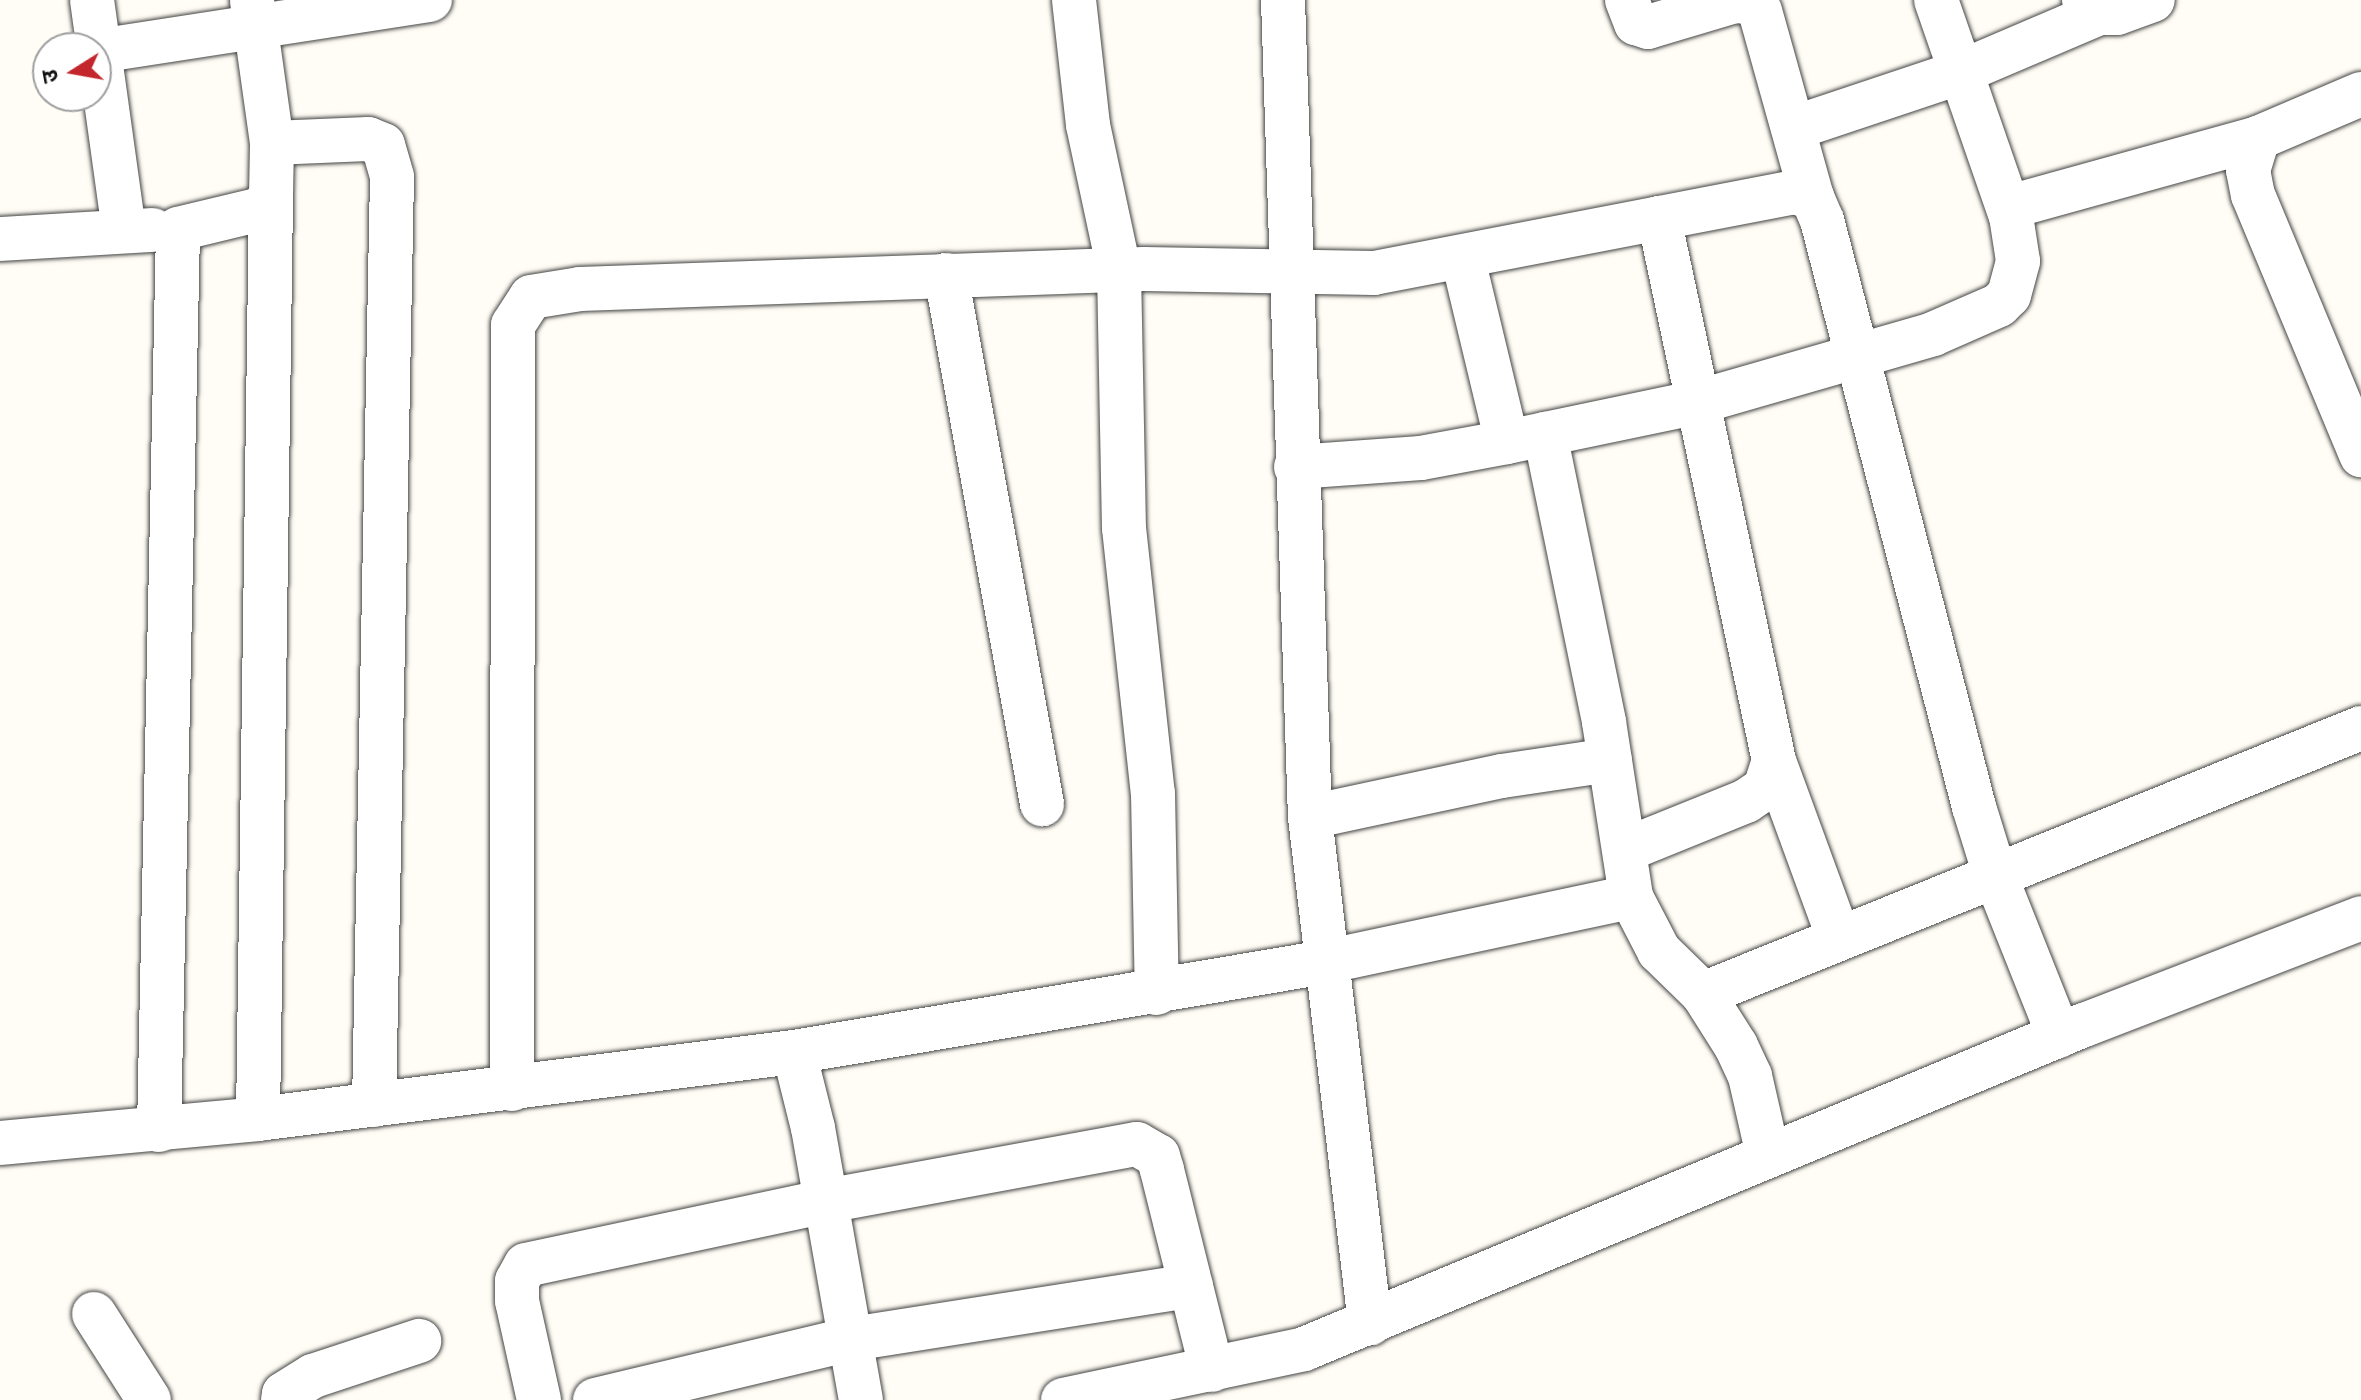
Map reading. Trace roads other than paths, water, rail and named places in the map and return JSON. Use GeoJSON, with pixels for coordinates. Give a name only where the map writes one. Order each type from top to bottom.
{"type":"FeatureCollection","features":[{"type":"Feature","properties":{"kind":"street"},"geometry":{"type":"LineString","coordinates":[[92,0],[96,32]]}},
{"type":"Feature","properties":{"kind":"street"},"geometry":{"type":"LineString","coordinates":[[112,48],[253,11],[430,0]]}},
{"type":"Feature","properties":{"kind":"street"},"geometry":{"type":"LineString","coordinates":[[1074,0],[1088,125],[1119,270],[1124,528],[1153,793],[1157,993]]}},
{"type":"Feature","properties":{"kind":"street"},"geometry":{"type":"LineString","coordinates":[[1283,0],[1281,51],[1295,272],[1296,467],[1310,817],[1370,1323]]}},
{"type":"Feature","properties":{"kind":"street"},"geometry":{"type":"LineString","coordinates":[[1627,0],[1636,23],[1648,27],[1735,1],[1767,6],[1794,128],[1859,358],[1952,733],[1995,875],[2059,1036]]}},
{"type":"Feature","properties":{"kind":"street"},"geometry":{"type":"LineString","coordinates":[[1296,467],[1421,458],[1698,402],[1859,358],[1999,305],[2009,295],[2017,270],[2011,216],[1936,0]]}},
{"type":"Feature","properties":{"kind":"street"},"geometry":{"type":"LineString","coordinates":[[1794,128],[1961,72],[2092,6],[2117,13],[2153,0]]}},
{"type":"Feature","properties":{"kind":"street"},"geometry":{"type":"LineString","coordinates":[[253,11],[272,143],[258,1119]]}},
{"type":"Feature","properties":{"kind":"street"},"geometry":{"type":"LineString","coordinates":[[2011,216],[2020,204],[2258,138],[2361,94]]}},
{"type":"Feature","properties":{"kind":"street"},"geometry":{"type":"LineString","coordinates":[[107,112],[124,231]]}},
{"type":"Feature","properties":{"kind":"street"},"geometry":{"type":"LineString","coordinates":[[2258,138],[2248,170],[2253,195],[2361,455]]}},
{"type":"Feature","properties":{"kind":"street"},"geometry":{"type":"LineString","coordinates":[[272,143],[368,139],[383,145],[392,177],[374,1105]]}},
{"type":"Feature","properties":{"kind":"street"},"geometry":{"type":"LineString","coordinates":[[512,1089],[513,325],[521,306],[546,291],[946,275],[1119,270],[1374,273],[1463,259],[1767,196],[1794,192],[1812,197]]}},
{"type":"Feature","properties":{"kind":"street"},"geometry":{"type":"LineString","coordinates":[[0,239],[178,229],[261,209],[271,196]]}},
{"type":"Feature","properties":{"kind":"street"},"geometry":{"type":"LineString","coordinates":[[1659,218],[1774,761],[1839,939]]}},
{"type":"Feature","properties":{"kind":"street"},"geometry":{"type":"LineString","coordinates":[[159,1130],[178,229]]}},
{"type":"Feature","properties":{"kind":"street"},"geometry":{"type":"LineString","coordinates":[[1463,259],[1526,438],[1610,760],[1631,897],[1659,951],[1703,994],[1750,1076],[1768,1155]]}},
{"type":"Feature","properties":{"kind":"street"},"geometry":{"type":"LineString","coordinates":[[946,275],[1042,804]]}},
{"type":"Feature","properties":{"kind":"street"},"geometry":{"type":"LineString","coordinates":[[1703,994],[2361,728]]}},
{"type":"Feature","properties":{"kind":"street"},"geometry":{"type":"LineString","coordinates":[[1310,817],[1487,779],[1610,760]]}},
{"type":"Feature","properties":{"kind":"street"},"geometry":{"type":"LineString","coordinates":[[1625,850],[1746,801],[1765,788],[1774,761]]}},
{"type":"Feature","properties":{"kind":"street"},"geometry":{"type":"LineString","coordinates":[[0,1143],[258,1119],[794,1052],[1157,993],[1325,962],[1631,897]]}},
{"type":"Feature","properties":{"kind":"street"},"geometry":{"type":"LineString","coordinates":[[1063,1400],[1304,1349],[2059,1036],[2361,918]]}},
{"type":"Feature","properties":{"kind":"street"},"geometry":{"type":"LineString","coordinates":[[794,1052],[826,1201],[861,1400]]}},
{"type":"Feature","properties":{"kind":"street"},"geometry":{"type":"LineString","coordinates":[[539,1400],[517,1301],[517,1281],[526,1265],[826,1201],[1137,1144],[1158,1156],[1212,1370]]}},
{"type":"Feature","properties":{"kind":"street"},"geometry":{"type":"LineString","coordinates":[[595,1400],[851,1339],[1191,1286]]}},
{"type":"Feature","properties":{"kind":"street"},"geometry":{"type":"LineString","coordinates":[[94,1314],[149,1400]]}},
{"type":"Feature","properties":{"kind":"street"},"geometry":{"type":"LineString","coordinates":[[283,1400],[295,1384],[313,1376],[419,1341]]}}]}
